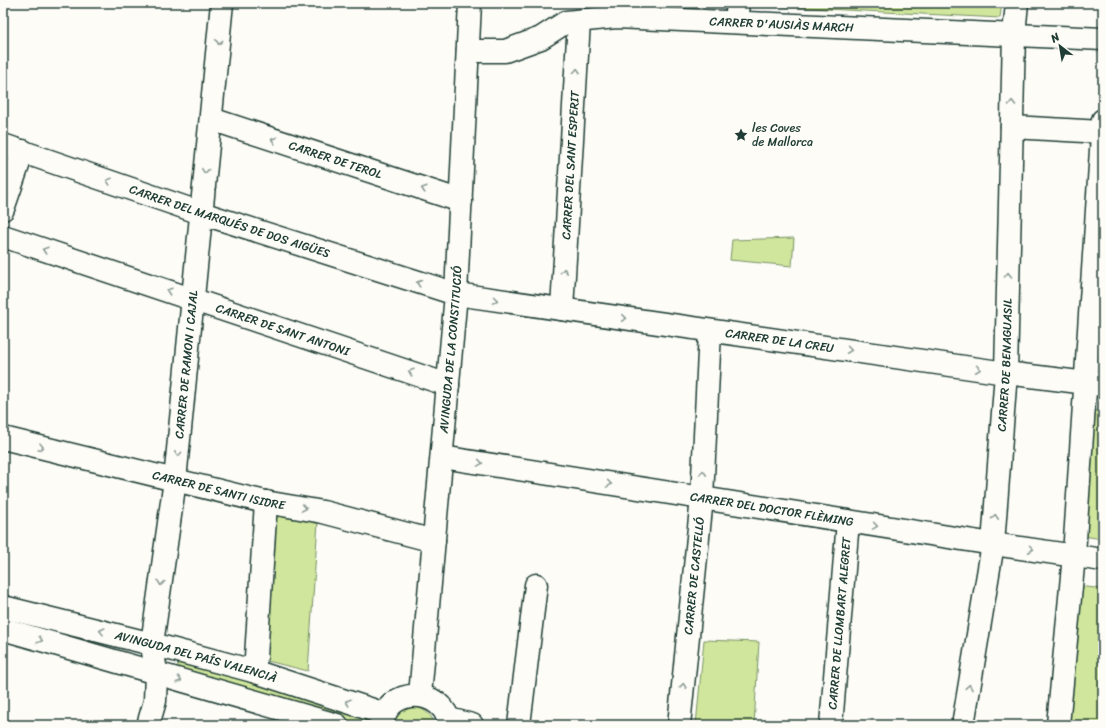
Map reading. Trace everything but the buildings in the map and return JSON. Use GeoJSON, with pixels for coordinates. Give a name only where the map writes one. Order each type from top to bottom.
{"type":"FeatureCollection","features":[{"type":"Feature","properties":{"kind":"street","name":"CARRER DE RAMON I CAJAL"},"geometry":{"type":"LineString","coordinates":[[148,725],[155,701],[156,673],[152,644],[175,480],[222,3]]}},
{"type":"Feature","properties":{"kind":"street","name":"AVINGUDA DE LA CONSTITUCIÓ"},"geometry":{"type":"LineString","coordinates":[[420,695],[456,294],[470,3]]}},
{"type":"Feature","properties":{"kind":"street","name":"CARRER DE BENAGUASIL"},"geometry":{"type":"LineString","coordinates":[[963,725],[993,544],[1006,373],[1014,34],[1017,3]]}},
{"type":"Feature","properties":{"kind":"street","name":"CARRER D'AUSIÀS MARCH"},"geometry":{"type":"LineString","coordinates":[[468,51],[505,51],[541,38],[566,22],[616,17],[737,13],[1014,34],[1103,39]]}},
{"type":"Feature","properties":{"kind":"street","name":"CARRER DEL SANT ESPERIT"},"geometry":{"type":"LineString","coordinates":[[562,310],[579,21]]}},
{"type":"Feature","properties":{"kind":"street","name":"CARRER DE TEROL"},"geometry":{"type":"LineString","coordinates":[[211,119],[461,201]]}},
{"type":"Feature","properties":{"kind":"street"},"geometry":{"type":"LineString","coordinates":[[1012,127],[1102,126],[1094,383],[1074,555],[1058,725]]}},
{"type":"Feature","properties":{"kind":"street"},"geometry":{"type":"LineString","coordinates":[[3,209],[13,148]]}},
{"type":"Feature","properties":{"kind":"street","name":"CARRER DEL MARQUÉS DE DOS AIGÜES"},"geometry":{"type":"LineString","coordinates":[[13,148],[201,213],[456,294]]}},
{"type":"Feature","properties":{"kind":"street","name":"CARRER DE SANT ANTONI"},"geometry":{"type":"LineString","coordinates":[[3,236],[448,385]]}},
{"type":"Feature","properties":{"kind":"street","name":"CARRER DE LA CREU"},"geometry":{"type":"LineString","coordinates":[[456,294],[1006,373],[1094,383]]}},
{"type":"Feature","properties":{"kind":"street","name":"CARRER DE CASTELLÓ"},"geometry":{"type":"LineString","coordinates":[[679,725],[702,498],[710,331]]}},
{"type":"Feature","properties":{"kind":"street","name":"CARRER DE SANTI ISIDRE"},"geometry":{"type":"LineString","coordinates":[[3,438],[266,502],[323,512],[434,541]]}},
{"type":"Feature","properties":{"kind":"street","name":"CARRER DEL DOCTOR FLÈMING"},"geometry":{"type":"LineString","coordinates":[[442,457],[848,522],[1103,560]]}},
{"type":"Feature","properties":{"kind":"street"},"geometry":{"type":"LineString","coordinates":[[253,672],[256,657],[266,502]]}},
{"type":"Feature","properties":{"kind":"street","name":"CARRER DE LLOMBART ALEGRET"},"geometry":{"type":"LineString","coordinates":[[831,725],[848,522]]}},
{"type":"Feature","properties":{"kind":"street"},"geometry":{"type":"LineString","coordinates":[[519,725],[536,585]]}},
{"type":"Feature","properties":{"kind":"street","name":"AVINGUDA DEL PAÍS VALENCIÀ"},"geometry":{"type":"LineString","coordinates":[[3,607],[152,644],[253,672],[384,719]]}},
{"type":"Feature","properties":{"kind":"street","name":"AVINGUDA DEL PAÍS VALENCIÀ"},"geometry":{"type":"LineString","coordinates":[[3,629],[336,725]]}},
{"type":"Feature","properties":{"kind":"street"},"geometry":{"type":"LineString","coordinates":[[384,719],[392,705],[400,699],[420,695],[430,698],[438,703],[445,710],[450,722],[472,725]]}},
{"type":"Feature","properties":{"kind":"green space"},"geometry":{"type":"Polygon","coordinates":[[[750,3],[1002,3],[1000,18],[749,5],[750,3]]]}},
{"type":"Feature","properties":{"kind":"green space"},"geometry":{"type":"Polygon","coordinates":[[[794,238],[792,266],[730,260],[732,240],[794,238]]]}},
{"type":"Feature","properties":{"kind":"green space"},"geometry":{"type":"Polygon","coordinates":[[[1095,410],[1103,411],[1103,539],[1083,536],[1095,410]]]}},
{"type":"Feature","properties":{"kind":"green space"},"geometry":{"type":"Polygon","coordinates":[[[276,514],[318,522],[308,671],[259,659],[276,514]]]}},
{"type":"Feature","properties":{"kind":"green space"},"geometry":{"type":"Polygon","coordinates":[[[1079,586],[1103,589],[1103,725],[1065,725],[1079,586]]]}},
{"type":"Feature","properties":{"kind":"green space"},"geometry":{"type":"Polygon","coordinates":[[[704,640],[759,642],[754,725],[696,725],[704,640]]]}},
{"type":"Feature","properties":{"kind":"green space"},"geometry":{"type":"Polygon","coordinates":[[[180,659],[378,715],[374,725],[364,725],[177,668],[180,659]]]}},
{"type":"Feature","properties":{"kind":"green space"},"geometry":{"type":"Polygon","coordinates":[[[416,707],[428,713],[435,725],[392,725],[396,717],[401,712],[407,708],[416,707]]]}},
{"type":"Feature","properties":{"kind":"place","name":"les Coves de Mallorca"},"geometry":{"type":"Point","coordinates":[741,135]}}]}
